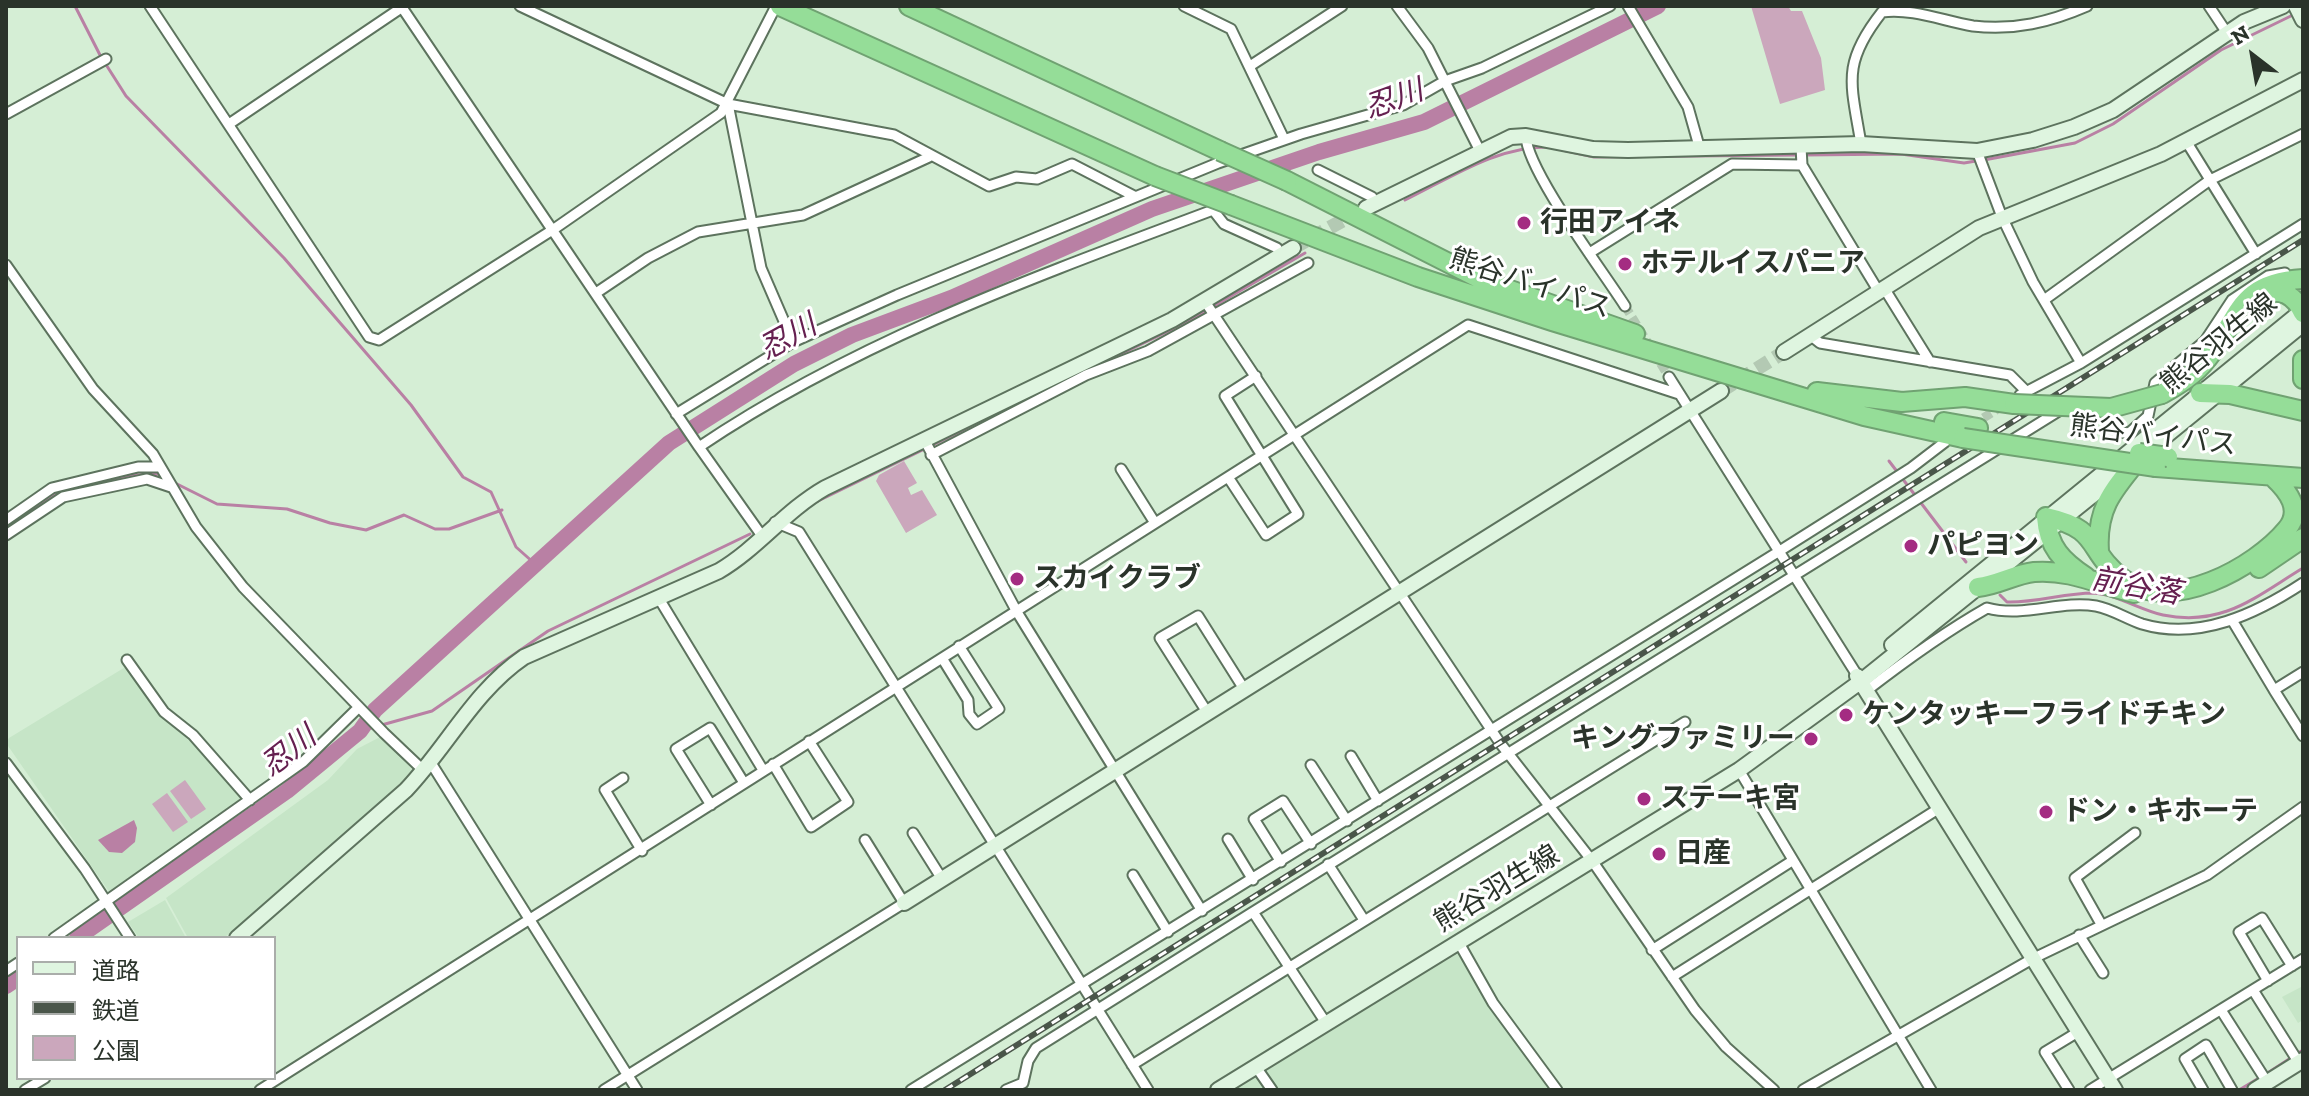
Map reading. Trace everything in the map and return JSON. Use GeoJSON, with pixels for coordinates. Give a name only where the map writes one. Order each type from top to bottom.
{"type":"FeatureCollection","features":[{"type":"Feature","properties":{"kind":"highway","name":"熊谷バイパス"},"geometry":{"type":"LineString","coordinates":[[778,6],[1155,176],[1418,277],[1552,321],[1864,416],[1962,436],[2273,477],[2303,478]]}},
{"type":"Feature","properties":{"kind":"highway","name":"熊谷バイパス"},"geometry":{"type":"LineString","coordinates":[[909,6],[1287,181],[1482,280],[1817,392],[1898,414],[1962,436]]}},
{"type":"Feature","properties":{"kind":"highway"},"geometry":{"type":"LineString","coordinates":[[1817,392],[1902,402],[2020,397],[2111,408],[2162,394],[2205,361],[2235,311],[2250,297],[2268,285],[2303,279]]}},
{"type":"Feature","properties":{"kind":"highway"},"geometry":{"type":"LineString","coordinates":[[2250,297],[2281,291],[2294,298],[2303,311]]}},
{"type":"Feature","properties":{"kind":"highway"},"geometry":{"type":"LineString","coordinates":[[2303,360],[2303,379]]}},
{"type":"Feature","properties":{"kind":"highway"},"geometry":{"type":"LineString","coordinates":[[2209,394],[2230,394],[2303,411]]}},
{"type":"Feature","properties":{"kind":"highway","name":"熊谷バイパス"},"geometry":{"type":"LineString","coordinates":[[2155,460],[2303,467]]}},
{"type":"Feature","properties":{"kind":"highway"},"geometry":{"type":"LineString","coordinates":[[2099,553],[2098,525],[2103,508],[2155,460]]}},
{"type":"Feature","properties":{"kind":"highway"},"geometry":{"type":"LineString","coordinates":[[2051,523],[2085,531],[2099,553],[2126,581],[2145,588],[2193,589],[2228,575],[2268,548],[2293,519],[2291,497],[2273,477]]}},
{"type":"Feature","properties":{"kind":"highway"},"geometry":{"type":"LineString","coordinates":[[2051,523],[2065,563],[2086,577]]}},
{"type":"Feature","properties":{"kind":"highway"},"geometry":{"type":"LineString","coordinates":[[1978,587],[2030,573],[2086,577],[2157,599],[2201,598],[2240,580],[2303,538]]}},
{"type":"Feature","properties":{"kind":"street"},"geometry":{"type":"LineString","coordinates":[[150,6],[369,337],[379,340],[554,229],[728,104],[778,6]]}},
{"type":"Feature","properties":{"kind":"street"},"geometry":{"type":"LineString","coordinates":[[520,6],[728,104],[894,135],[929,157],[989,186],[1016,177],[1037,179],[1072,164],[1134,196]]}},
{"type":"Feature","properties":{"kind":"street"},"geometry":{"type":"LineString","coordinates":[[1184,6],[1231,29],[1284,139]]}},
{"type":"Feature","properties":{"kind":"street"},"geometry":{"type":"LineString","coordinates":[[1250,66],[1342,6]]}},
{"type":"Feature","properties":{"kind":"street"},"geometry":{"type":"LineString","coordinates":[[1397,6],[1428,48],[1480,151]]}},
{"type":"Feature","properties":{"kind":"street"},"geometry":{"type":"LineString","coordinates":[[676,414],[793,342],[1134,196],[1284,139],[1383,113],[1610,6]]}},
{"type":"Feature","properties":{"kind":"street"},"geometry":{"type":"LineString","coordinates":[[1628,6],[1688,107],[1699,146]]}},
{"type":"Feature","properties":{"kind":"street"},"geometry":{"type":"LineString","coordinates":[[1861,144],[1849,75],[1857,53],[1882,12],[1899,10],[1973,26],[2013,27],[2045,24],[2087,6]]}},
{"type":"Feature","properties":{"kind":"street"},"geometry":{"type":"LineString","coordinates":[[2209,6],[2227,33]]}},
{"type":"Feature","properties":{"kind":"street"},"geometry":{"type":"LineString","coordinates":[[1591,252],[1732,164],[1861,144],[1977,151],[2033,140],[2093,120],[2227,33],[2283,6]]}},
{"type":"Feature","properties":{"kind":"street"},"geometry":{"type":"LineString","coordinates":[[229,124],[402,7],[676,414],[762,536]]}},
{"type":"Feature","properties":{"kind":"street"},"geometry":{"type":"LineString","coordinates":[[6,114],[106,59]]}},
{"type":"Feature","properties":{"kind":"street"},"geometry":{"type":"LineString","coordinates":[[1784,352],[1979,228],[2129,168],[2303,80]]}},
{"type":"Feature","properties":{"kind":"street"},"geometry":{"type":"LineString","coordinates":[[728,104],[761,268],[793,342]]}},
{"type":"Feature","properties":{"kind":"street"},"geometry":{"type":"LineString","coordinates":[[2044,300],[2210,180],[2303,134]]}},
{"type":"Feature","properties":{"kind":"street"},"geometry":{"type":"LineString","coordinates":[[1371,206],[1511,137],[1593,149],[1699,146],[1801,155]]}},
{"type":"Feature","properties":{"kind":"street"},"geometry":{"type":"LineString","coordinates":[[1526,141],[1625,306]]}},
{"type":"Feature","properties":{"kind":"street"},"geometry":{"type":"LineString","coordinates":[[2186,141],[2256,254]]}},
{"type":"Feature","properties":{"kind":"street"},"geometry":{"type":"LineString","coordinates":[[1977,151],[2002,217],[2044,300],[2081,363]]}},
{"type":"Feature","properties":{"kind":"street"},"geometry":{"type":"LineString","coordinates":[[1801,155],[1882,290],[1930,362]]}},
{"type":"Feature","properties":{"kind":"street"},"geometry":{"type":"LineString","coordinates":[[596,293],[648,258],[698,232],[803,215],[929,157]]}},
{"type":"Feature","properties":{"kind":"street"},"geometry":{"type":"LineString","coordinates":[[1318,170],[1372,197],[1371,206]]}},
{"type":"Feature","properties":{"kind":"street"},"geometry":{"type":"LineString","coordinates":[[699,447],[772,399],[834,366],[1045,273],[1213,210],[1218,212],[1224,224],[1287,252]]}},
{"type":"Feature","properties":{"kind":"street"},"geometry":{"type":"LineString","coordinates":[[1810,335],[1820,343],[2010,375],[2020,397],[2081,363],[2303,224]]}},
{"type":"Feature","properties":{"kind":"street"},"geometry":{"type":"LineString","coordinates":[[1209,308],[1287,252]]}},
{"type":"Feature","properties":{"kind":"street"},"geometry":{"type":"LineString","coordinates":[[239,936],[428,767],[499,674],[542,646],[719,571],[741,558],[796,504],[825,488],[928,448],[1172,320],[1209,308],[1308,263]]}},
{"type":"Feature","properties":{"kind":"street"},"geometry":{"type":"LineString","coordinates":[[6,265],[93,389],[153,454],[171,487],[243,587],[384,733],[428,767],[637,1090]]}},
{"type":"Feature","properties":{"kind":"street"},"geometry":{"type":"LineString","coordinates":[[1023,1083],[1028,1061],[1036,1048],[2079,399],[2096,401],[2121,432],[2129,433],[2148,416],[2155,383],[2205,341],[2232,300],[2268,276],[2303,270]]}},
{"type":"Feature","properties":{"kind":"street"},"geometry":{"type":"LineString","coordinates":[[1209,308],[1492,730],[1593,862],[1652,950],[1726,1047],[1774,1090]]}},
{"type":"Feature","properties":{"kind":"street","name":"熊谷羽生線"},"geometry":{"type":"LineString","coordinates":[[1861,683],[2209,394],[2303,311]]}},
{"type":"Feature","properties":{"kind":"street","name":"熊谷羽生線"},"geometry":{"type":"LineString","coordinates":[[1218,1090],[1739,770],[1861,683],[2051,523],[2155,460],[2209,394],[2303,324]]}},
{"type":"Feature","properties":{"kind":"street"},"geometry":{"type":"LineString","coordinates":[[260,1090],[531,922],[763,770],[1468,325],[1679,394]]}},
{"type":"Feature","properties":{"kind":"street"},"geometry":{"type":"LineString","coordinates":[[1228,477],[1266,535],[1298,514],[1225,396],[1256,376]]}},
{"type":"Feature","properties":{"kind":"street"},"geometry":{"type":"LineString","coordinates":[[1669,377],[2111,1084]]}},
{"type":"Feature","properties":{"kind":"street"},"geometry":{"type":"LineString","coordinates":[[604,1090],[1721,391]]}},
{"type":"Feature","properties":{"kind":"street"},"geometry":{"type":"LineString","coordinates":[[911,1090],[1311,844],[1962,436]]}},
{"type":"Feature","properties":{"kind":"street"},"geometry":{"type":"LineString","coordinates":[[928,448],[1017,612],[1202,911]]}},
{"type":"Feature","properties":{"kind":"street"},"geometry":{"type":"LineString","coordinates":[[6,520],[52,488],[138,467],[160,467]]}},
{"type":"Feature","properties":{"kind":"street"},"geometry":{"type":"LineString","coordinates":[[1121,469],[1155,523]]}},
{"type":"Feature","properties":{"kind":"street"},"geometry":{"type":"LineString","coordinates":[[6,535],[63,497],[147,479],[171,487],[184,497]]}},
{"type":"Feature","properties":{"kind":"street"},"geometry":{"type":"LineString","coordinates":[[775,522],[799,532],[1148,1090]]}},
{"type":"Feature","properties":{"kind":"street"},"geometry":{"type":"LineString","coordinates":[[1861,683],[1987,608],[2002,613],[2097,606],[2143,624],[2172,629],[2210,627],[2277,600],[2303,583]]}},
{"type":"Feature","properties":{"kind":"street"},"geometry":{"type":"LineString","coordinates":[[658,597],[763,770]]}},
{"type":"Feature","properties":{"kind":"street"},"geometry":{"type":"LineString","coordinates":[[1207,712],[1160,638],[1198,616],[1244,689]]}},
{"type":"Feature","properties":{"kind":"street"},"geometry":{"type":"LineString","coordinates":[[2232,620],[2303,736]]}},
{"type":"Feature","properties":{"kind":"street"},"geometry":{"type":"LineString","coordinates":[[942,658],[968,700],[969,714],[977,724],[999,709],[959,646]]}},
{"type":"Feature","properties":{"kind":"street"},"geometry":{"type":"LineString","coordinates":[[127,660],[164,712],[193,735],[250,800]]}},
{"type":"Feature","properties":{"kind":"street"},"geometry":{"type":"LineString","coordinates":[[2274,690],[2303,672]]}},
{"type":"Feature","properties":{"kind":"street"},"geometry":{"type":"LineString","coordinates":[[57,936],[109,904],[303,762],[361,710]]}},
{"type":"Feature","properties":{"kind":"street"},"geometry":{"type":"LineString","coordinates":[[1132,1065],[1685,722]]}},
{"type":"Feature","properties":{"kind":"street"},"geometry":{"type":"LineString","coordinates":[[711,805],[676,749],[710,728],[744,783]]}},
{"type":"Feature","properties":{"kind":"street"},"geometry":{"type":"LineString","coordinates":[[773,764],[811,827],[848,802],[809,741]]}},
{"type":"Feature","properties":{"kind":"street"},"geometry":{"type":"LineString","coordinates":[[1351,756],[1378,801]]}},
{"type":"Feature","properties":{"kind":"street"},"geometry":{"type":"LineString","coordinates":[[6,763],[129,936]]}},
{"type":"Feature","properties":{"kind":"street"},"geometry":{"type":"LineString","coordinates":[[1311,765],[1347,821]]}},
{"type":"Feature","properties":{"kind":"street"},"geometry":{"type":"LineString","coordinates":[[1739,770],[1931,1090]]}},
{"type":"Feature","properties":{"kind":"street"},"geometry":{"type":"LineString","coordinates":[[623,778],[605,790],[642,851]]}},
{"type":"Feature","properties":{"kind":"street"},"geometry":{"type":"LineString","coordinates":[[1281,862],[1254,819],[1283,801],[1311,844]]}},
{"type":"Feature","properties":{"kind":"street"},"geometry":{"type":"LineString","coordinates":[[1803,1090],[2032,959],[2207,875],[2303,807]]}},
{"type":"Feature","properties":{"kind":"street"},"geometry":{"type":"LineString","coordinates":[[1672,977],[1938,809]]}},
{"type":"Feature","properties":{"kind":"street"},"geometry":{"type":"LineString","coordinates":[[913,833],[942,879]]}},
{"type":"Feature","properties":{"kind":"street"},"geometry":{"type":"LineString","coordinates":[[2101,924],[2075,878],[2135,833]]}},
{"type":"Feature","properties":{"kind":"street"},"geometry":{"type":"LineString","coordinates":[[1228,839],[1253,880]]}},
{"type":"Feature","properties":{"kind":"street"},"geometry":{"type":"LineString","coordinates":[[865,840],[904,903]]}},
{"type":"Feature","properties":{"kind":"street"},"geometry":{"type":"LineString","coordinates":[[1652,950],[1792,861]]}},
{"type":"Feature","properties":{"kind":"street"},"geometry":{"type":"LineString","coordinates":[[1328,864],[1364,920]]}},
{"type":"Feature","properties":{"kind":"street"},"geometry":{"type":"LineString","coordinates":[[1133,875],[1168,932]]}},
{"type":"Feature","properties":{"kind":"street"},"geometry":{"type":"LineString","coordinates":[[1253,912],[1326,1023]]}},
{"type":"Feature","properties":{"kind":"street"},"geometry":{"type":"LineString","coordinates":[[2268,981],[2239,932],[2262,918],[2292,966]]}},
{"type":"Feature","properties":{"kind":"street"},"geometry":{"type":"LineString","coordinates":[[2079,935],[2103,973]]}},
{"type":"Feature","properties":{"kind":"street"},"geometry":{"type":"LineString","coordinates":[[1459,943],[1493,1003],[1557,1090]]}},
{"type":"Feature","properties":{"kind":"street"},"geometry":{"type":"LineString","coordinates":[[2090,1090],[2111,1084],[2303,959]]}},
{"type":"Feature","properties":{"kind":"street"},"geometry":{"type":"LineString","coordinates":[[2221,1010],[2261,1086],[2301,1061],[2253,990]]}},
{"type":"Feature","properties":{"kind":"street"},"geometry":{"type":"LineString","coordinates":[[2069,1090],[2045,1052],[2078,1032]]}},
{"type":"Feature","properties":{"kind":"street"},"geometry":{"type":"LineString","coordinates":[[2203,1090],[2185,1059],[2206,1045],[2232,1090]]}},
{"type":"Feature","properties":{"kind":"street"},"geometry":{"type":"LineString","coordinates":[[1256,1067],[1272,1090]]}},
{"type":"Feature","properties":{"kind":"street"},"geometry":{"type":"LineString","coordinates":[[1006,1090],[1023,1083]]}},
{"type":"Feature","properties":{"kind":"street"},"geometry":{"type":"LineString","coordinates":[[1023,1083],[1032,1090]]}},
{"type":"Feature","properties":{"kind":"shaded area"},"geometry":{"type":"Polygon","coordinates":[[[127,666],[156,707],[182,734],[191,738],[244,799],[110,893],[6,743],[9,738],[127,666]]]}},
{"type":"Feature","properties":{"kind":"shaded area"},"geometry":{"type":"Polygon","coordinates":[[[382,736],[414,772],[226,936],[187,936],[166,898],[328,780],[357,749],[382,736]]]}},
{"type":"Feature","properties":{"kind":"shaded area"},"geometry":{"type":"Polygon","coordinates":[[[134,820],[137,828],[135,842],[122,853],[109,852],[98,840],[134,820]]]}},
{"type":"Feature","properties":{"kind":"shaded area"},"geometry":{"type":"Polygon","coordinates":[[[165,900],[185,936],[138,936],[128,922],[165,900]]]}},
{"type":"Feature","properties":{"kind":"shaded area"},"geometry":{"type":"Polygon","coordinates":[[[1460,952],[1492,1008],[1552,1090],[1234,1090],[1460,952]]]}},
{"type":"Feature","properties":{"kind":"shaded area"},"geometry":{"type":"Polygon","coordinates":[[[2301,987],[2303,1020],[2298,1023],[2282,997],[2301,987]]]}},
{"type":"Feature","properties":{"kind":"green space"},"geometry":{"type":"Polygon","coordinates":[[[1751,6],[1788,6],[1791,11],[1802,11],[1821,58],[1825,90],[1780,104],[1751,6]]]}},
{"type":"Feature","properties":{"kind":"green space"},"geometry":{"type":"Polygon","coordinates":[[[904,461],[917,483],[908,488],[911,495],[922,490],[937,515],[906,533],[876,481],[879,475],[904,461]]]}},
{"type":"Feature","properties":{"kind":"green space"},"geometry":{"type":"Polygon","coordinates":[[[185,780],[206,809],[191,819],[170,791],[185,780]]]}},
{"type":"Feature","properties":{"kind":"green space"},"geometry":{"type":"Polygon","coordinates":[[[167,793],[188,822],[173,832],[152,804],[167,793]]]}},
{"type":"Feature","properties":{"kind":"waterway"},"geometry":{"type":"LineString","coordinates":[[75,6],[101,57]]}},
{"type":"Feature","properties":{"kind":"waterway","name":"忍川"},"geometry":{"type":"LineString","coordinates":[[80,936],[287,791],[360,731],[375,710],[669,443],[794,364],[852,335],[951,298],[1152,209],[1319,152],[1424,122],[1658,6]]}},
{"type":"Feature","properties":{"kind":"waterway"},"geometry":{"type":"LineString","coordinates":[[1984,160],[2075,143],[2113,124],[2221,50],[2295,14]]}},
{"type":"Feature","properties":{"kind":"waterway"},"geometry":{"type":"LineString","coordinates":[[105,63],[126,96],[284,258],[411,405],[463,477],[491,492],[516,547],[534,563]]}},
{"type":"Feature","properties":{"kind":"waterway"},"geometry":{"type":"LineString","coordinates":[[1405,200],[1494,157],[1512,151],[1550,147]]}},
{"type":"Feature","properties":{"kind":"waterway"},"geometry":{"type":"LineString","coordinates":[[1562,150],[1594,157],[1797,155]]}},
{"type":"Feature","properties":{"kind":"waterway"},"geometry":{"type":"LineString","coordinates":[[1805,155],[1901,154],[1964,163],[1976,161]]}},
{"type":"Feature","properties":{"kind":"waterway"},"geometry":{"type":"LineString","coordinates":[[1088,370],[1183,324],[1305,253]]}},
{"type":"Feature","properties":{"kind":"waterway"},"geometry":{"type":"LineString","coordinates":[[818,501],[1066,380]]}},
{"type":"Feature","properties":{"kind":"waterway","name":"前谷落"},"geometry":{"type":"LineString","coordinates":[[1889,461],[1966,562]]}},
{"type":"Feature","properties":{"kind":"waterway"},"geometry":{"type":"LineString","coordinates":[[6,527],[54,494],[136,475],[162,474]]}},
{"type":"Feature","properties":{"kind":"waterway"},"geometry":{"type":"LineString","coordinates":[[175,483],[217,504],[287,509],[330,523],[366,530],[404,515],[435,529],[449,529],[502,510]]}},
{"type":"Feature","properties":{"kind":"waterway"},"geometry":{"type":"LineString","coordinates":[[360,731],[432,711],[548,631],[750,534]]}},
{"type":"Feature","properties":{"kind":"waterway","name":"前谷落"},"geometry":{"type":"LineString","coordinates":[[2000,595],[2007,602],[2018,602],[2093,593],[2163,615],[2203,617],[2238,607],[2303,568]]}},
{"type":"Feature","properties":{"kind":"waterway","name":"忍川"},"geometry":{"type":"LineString","coordinates":[[6,986],[16,979]]}},
{"type":"Feature","properties":{"kind":"waterway"},"geometry":{"type":"LineString","coordinates":[[2266,1074],[2303,1050]]}},
{"type":"Feature","properties":{"kind":"waterway"},"geometry":{"type":"LineString","coordinates":[[2239,1090],[2259,1078]]}},
{"type":"Feature","properties":{"kind":"tunnel"},"geometry":{"type":"LineString","coordinates":[[1293,248],[1358,212]]}},
{"type":"Feature","properties":{"kind":"tunnel"},"geometry":{"type":"LineString","coordinates":[[1625,306],[1669,377]]}},
{"type":"Feature","properties":{"kind":"tunnel"},"geometry":{"type":"LineString","coordinates":[[1721,391],[1784,352]]}},
{"type":"Feature","properties":{"kind":"tunnel"},"geometry":{"type":"LineString","coordinates":[[1972,425],[2004,405]]}},
{"type":"Feature","properties":{"kind":"railway"},"geometry":{"type":"LineString","coordinates":[[945,1090],[2303,240]]}},
{"type":"Feature","properties":{"kind":"place","name":"行田アイネ"},"geometry":{"type":"Point","coordinates":[1524,223]}},
{"type":"Feature","properties":{"kind":"place","name":"ホテルイスパニア"},"geometry":{"type":"Point","coordinates":[1625,264]}},
{"type":"Feature","properties":{"kind":"place","name":"パピヨン"},"geometry":{"type":"Point","coordinates":[1911,546]}},
{"type":"Feature","properties":{"kind":"place","name":"スカイクラブ"},"geometry":{"type":"Point","coordinates":[1017,579]}},
{"type":"Feature","properties":{"kind":"place","name":"ケンタッキーフライドチキン"},"geometry":{"type":"Point","coordinates":[1846,715]}},
{"type":"Feature","properties":{"kind":"place","name":"キングファミリー"},"geometry":{"type":"Point","coordinates":[1811,739]}},
{"type":"Feature","properties":{"kind":"place","name":"ステーキ宮"},"geometry":{"type":"Point","coordinates":[1644,799]}},
{"type":"Feature","properties":{"kind":"place","name":"ドン・キホーテ"},"geometry":{"type":"Point","coordinates":[2046,812]}},
{"type":"Feature","properties":{"kind":"place","name":"日産"},"geometry":{"type":"Point","coordinates":[1659,854]}}]}
